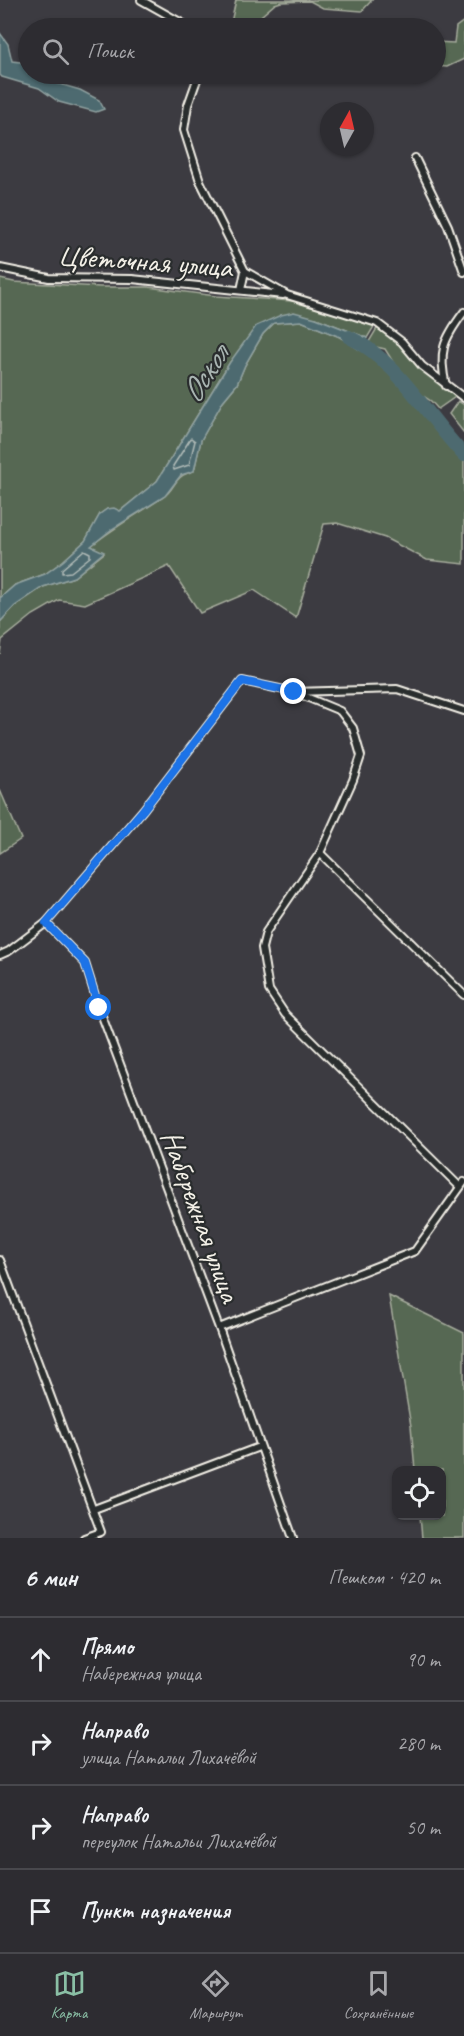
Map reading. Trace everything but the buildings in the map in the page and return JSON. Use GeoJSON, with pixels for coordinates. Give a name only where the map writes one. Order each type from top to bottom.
{"type":"FeatureCollection","features":[{"type":"Feature","properties":{"kind":"street"},"geometry":{"type":"LineString","coordinates":[[141,0],[173,18]]}},
{"type":"Feature","properties":{"kind":"street"},"geometry":{"type":"LineString","coordinates":[[195,84],[188,105],[184,130],[200,181],[245,271],[287,295],[377,323],[402,342],[422,366],[464,398]]}},
{"type":"Feature","properties":{"kind":"street"},"geometry":{"type":"LineString","coordinates":[[415,158],[448,226],[464,272]]}},
{"type":"Feature","properties":{"kind":"street","name":"Цветочная улица"},"geometry":{"type":"LineString","coordinates":[[0,268],[49,278],[132,279],[287,295]]}},
{"type":"Feature","properties":{"kind":"street"},"geometry":{"type":"LineString","coordinates":[[241,290],[245,271]]}},
{"type":"Feature","properties":{"kind":"street"},"geometry":{"type":"LineString","coordinates":[[446,386],[442,352],[449,332],[464,312]]}},
{"type":"Feature","properties":{"kind":"street"},"geometry":{"type":"LineString","coordinates":[[0,955],[9,951],[46,923],[143,810],[242,681],[294,692],[340,711],[353,728],[361,756],[353,780],[320,853],[266,932],[262,948],[269,990],[285,1014],[462,1184],[415,1251],[219,1328]]}},
{"type":"Feature","properties":{"kind":"street"},"geometry":{"type":"LineString","coordinates":[[294,692],[397,689],[464,711]]}},
{"type":"Feature","properties":{"kind":"street"},"geometry":{"type":"LineString","coordinates":[[320,853],[464,995]]}},
{"type":"Feature","properties":{"kind":"street","name":"Набережная улица"},"geometry":{"type":"LineString","coordinates":[[46,923],[85,963],[99,1008],[219,1328],[259,1447],[293,1538]]}},
{"type":"Feature","properties":{"kind":"street"},"geometry":{"type":"LineString","coordinates":[[0,1260],[101,1532],[84,1538]]}},
{"type":"Feature","properties":{"kind":"street"},"geometry":{"type":"LineString","coordinates":[[94,1509],[259,1447]]}},
{"type":"Feature","properties":{"kind":"green space"},"geometry":{"type":"Polygon","coordinates":[[[236,0],[372,0],[362,11],[323,8],[310,1],[281,2],[275,4],[260,18],[232,18],[236,0]]]}},
{"type":"Feature","properties":{"kind":"green space"},"geometry":{"type":"Polygon","coordinates":[[[464,21],[464,59],[446,67],[446,43],[454,43],[456,27],[464,21]]]}},
{"type":"Feature","properties":{"kind":"green space"},"geometry":{"type":"Polygon","coordinates":[[[0,279],[14,282],[100,287],[148,287],[216,296],[308,302],[375,325],[367,338],[316,318],[281,315],[230,362],[157,481],[120,511],[107,509],[100,514],[85,541],[63,561],[45,574],[15,585],[0,598],[0,279]]]}},
{"type":"Feature","properties":{"kind":"green space"},"geometry":{"type":"Polygon","coordinates":[[[301,321],[340,337],[360,350],[388,363],[464,455],[464,564],[427,560],[385,538],[337,523],[324,524],[296,618],[254,590],[200,613],[169,566],[85,604],[59,600],[33,615],[2,640],[0,654],[0,622],[15,606],[43,587],[74,577],[104,553],[91,546],[162,498],[182,476],[194,471],[201,440],[223,401],[237,384],[263,334],[274,323],[301,321]]]}},
{"type":"Feature","properties":{"kind":"green space"},"geometry":{"type":"Polygon","coordinates":[[[379,325],[418,362],[436,373],[455,397],[438,409],[431,401],[408,386],[385,349],[367,345],[379,325]]]}},
{"type":"Feature","properties":{"kind":"green space"},"geometry":{"type":"Polygon","coordinates":[[[458,401],[464,405],[464,433],[449,414],[458,401]]]}},
{"type":"Feature","properties":{"kind":"green space"},"geometry":{"type":"Polygon","coordinates":[[[0,790],[21,839],[0,853],[0,790]]]}},
{"type":"Feature","properties":{"kind":"green space"},"geometry":{"type":"Polygon","coordinates":[[[389,1296],[464,1333],[464,1538],[422,1538],[420,1520],[446,1520],[446,1466],[415,1466],[411,1426],[389,1296]]]}},
{"type":"Feature","properties":{"kind":"water"},"geometry":{"type":"Polygon","coordinates":[[[0,33],[8,44],[12,61],[18,62],[18,82],[0,75],[0,33]]]}},
{"type":"Feature","properties":{"kind":"water"},"geometry":{"type":"Polygon","coordinates":[[[26,84],[59,84],[80,90],[99,100],[104,109],[96,112],[59,102],[39,88],[26,84]]]}},
{"type":"Feature","properties":{"kind":"water"},"geometry":{"type":"Polygon","coordinates":[[[294,312],[367,338],[360,350],[340,337],[301,321],[274,323],[263,334],[237,384],[223,401],[201,440],[194,471],[181,475],[165,496],[112,529],[91,546],[104,552],[74,577],[43,587],[15,606],[0,622],[0,598],[15,585],[45,574],[63,561],[85,541],[100,514],[107,509],[114,508],[120,511],[157,481],[230,362],[256,326],[294,312]]]}},
{"type":"Feature","properties":{"kind":"waterway","name":"Оскол"},"geometry":{"type":"LineString","coordinates":[[349,337],[366,347],[397,374],[464,455]]}},
{"type":"Feature","properties":{"kind":"route"},"geometry":{"type":"LineString","coordinates":[[99,1008],[85,963],[46,923],[143,810],[242,681],[294,692]]}}]}
